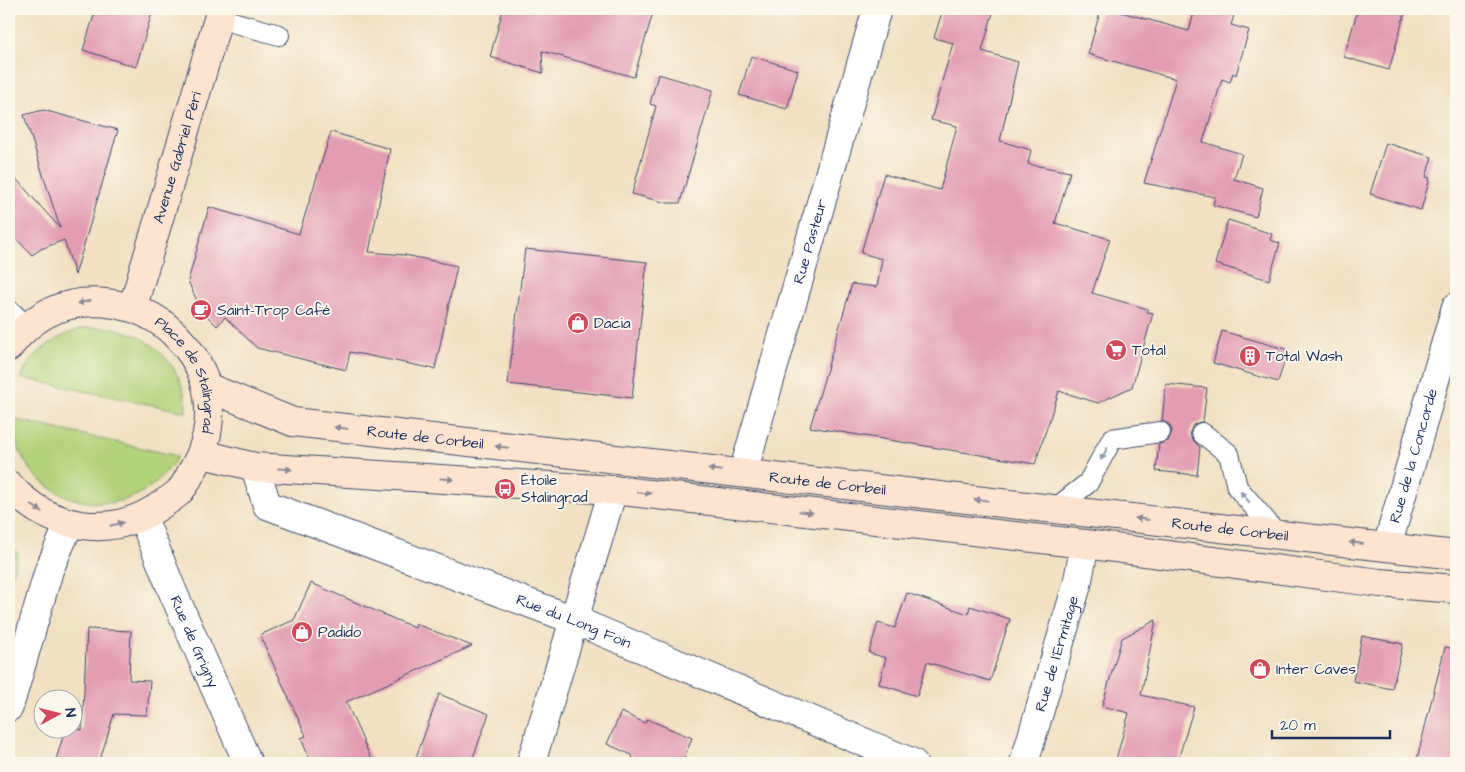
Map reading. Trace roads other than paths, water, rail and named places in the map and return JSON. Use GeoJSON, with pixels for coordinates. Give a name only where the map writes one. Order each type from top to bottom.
{"type":"FeatureCollection","features":[{"type":"Feature","properties":{"kind":"main road","name":"Avenue Gabriel Péri"},"geometry":{"type":"LineString","coordinates":[[133,306],[220,13]]}},
{"type":"Feature","properties":{"kind":"main road","name":"Place de Stalingrad"},"geometry":{"type":"LineString","coordinates":[[9,485],[36,510],[69,524],[106,527],[144,518],[180,492],[203,454],[210,421],[207,387],[192,352],[166,324],[133,306],[94,301],[55,308],[13,330]]}},
{"type":"Feature","properties":{"kind":"main road","name":"Route de Corbeil"},"geometry":{"type":"LineString","coordinates":[[207,387],[293,422],[1456,554]]}},
{"type":"Feature","properties":{"kind":"main road","name":"Route de Corbeil"},"geometry":{"type":"LineString","coordinates":[[203,454],[255,467],[613,490],[1085,544],[1380,583],[1456,590]]}},
{"type":"Feature","properties":{"kind":"street","name":"Rue Pasteur"},"geometry":{"type":"LineString","coordinates":[[743,474],[877,9]]}},
{"type":"Feature","properties":{"kind":"street","name":"Rue de la Concorde"},"geometry":{"type":"LineString","coordinates":[[1387,547],[1456,306]]}},
{"type":"Feature","properties":{"kind":"street","name":"Rue du Long Foin"},"geometry":{"type":"LineString","coordinates":[[255,467],[267,505],[574,620],[913,763]]}},
{"type":"Feature","properties":{"kind":"street"},"geometry":{"type":"LineString","coordinates":[[531,763],[613,490]]}},
{"type":"Feature","properties":{"kind":"street","name":"Rue de Grigny"},"geometry":{"type":"LineString","coordinates":[[144,518],[172,590],[248,763]]}},
{"type":"Feature","properties":{"kind":"street"},"geometry":{"type":"LineString","coordinates":[[9,707],[49,570],[69,524]]}},
{"type":"Feature","properties":{"kind":"street","name":"Rue de l'Ermitage"},"geometry":{"type":"LineString","coordinates":[[1024,763],[1077,585],[1085,544]]}},
{"type":"Feature","properties":{"kind":"lane"},"geometry":{"type":"LineString","coordinates":[[220,13],[279,35]]}},
{"type":"Feature","properties":{"kind":"lane"},"geometry":{"type":"LineString","coordinates":[[1055,509],[1088,484],[1112,439],[1160,432]]}},
{"type":"Feature","properties":{"kind":"lane"},"geometry":{"type":"LineString","coordinates":[[1202,433],[1229,454],[1237,486],[1277,534]]}},
{"type":"Feature","properties":{"kind":"place","name":"Saint-Trop Café"},"geometry":{"type":"Point","coordinates":[201,310]}},
{"type":"Feature","properties":{"kind":"place","name":"Dacia"},"geometry":{"type":"Point","coordinates":[578,323]}},
{"type":"Feature","properties":{"kind":"place","name":"Total"},"geometry":{"type":"Point","coordinates":[1116,350]}},
{"type":"Feature","properties":{"kind":"place","name":"Total Wash"},"geometry":{"type":"Point","coordinates":[1250,356]}},
{"type":"Feature","properties":{"kind":"place","name":"Étoile Stalingrad"},"geometry":{"type":"Point","coordinates":[505,489]}},
{"type":"Feature","properties":{"kind":"place","name":"Padido"},"geometry":{"type":"Point","coordinates":[302,632]}},
{"type":"Feature","properties":{"kind":"place","name":"Inter Caves"},"geometry":{"type":"Point","coordinates":[1260,669]}}]}
